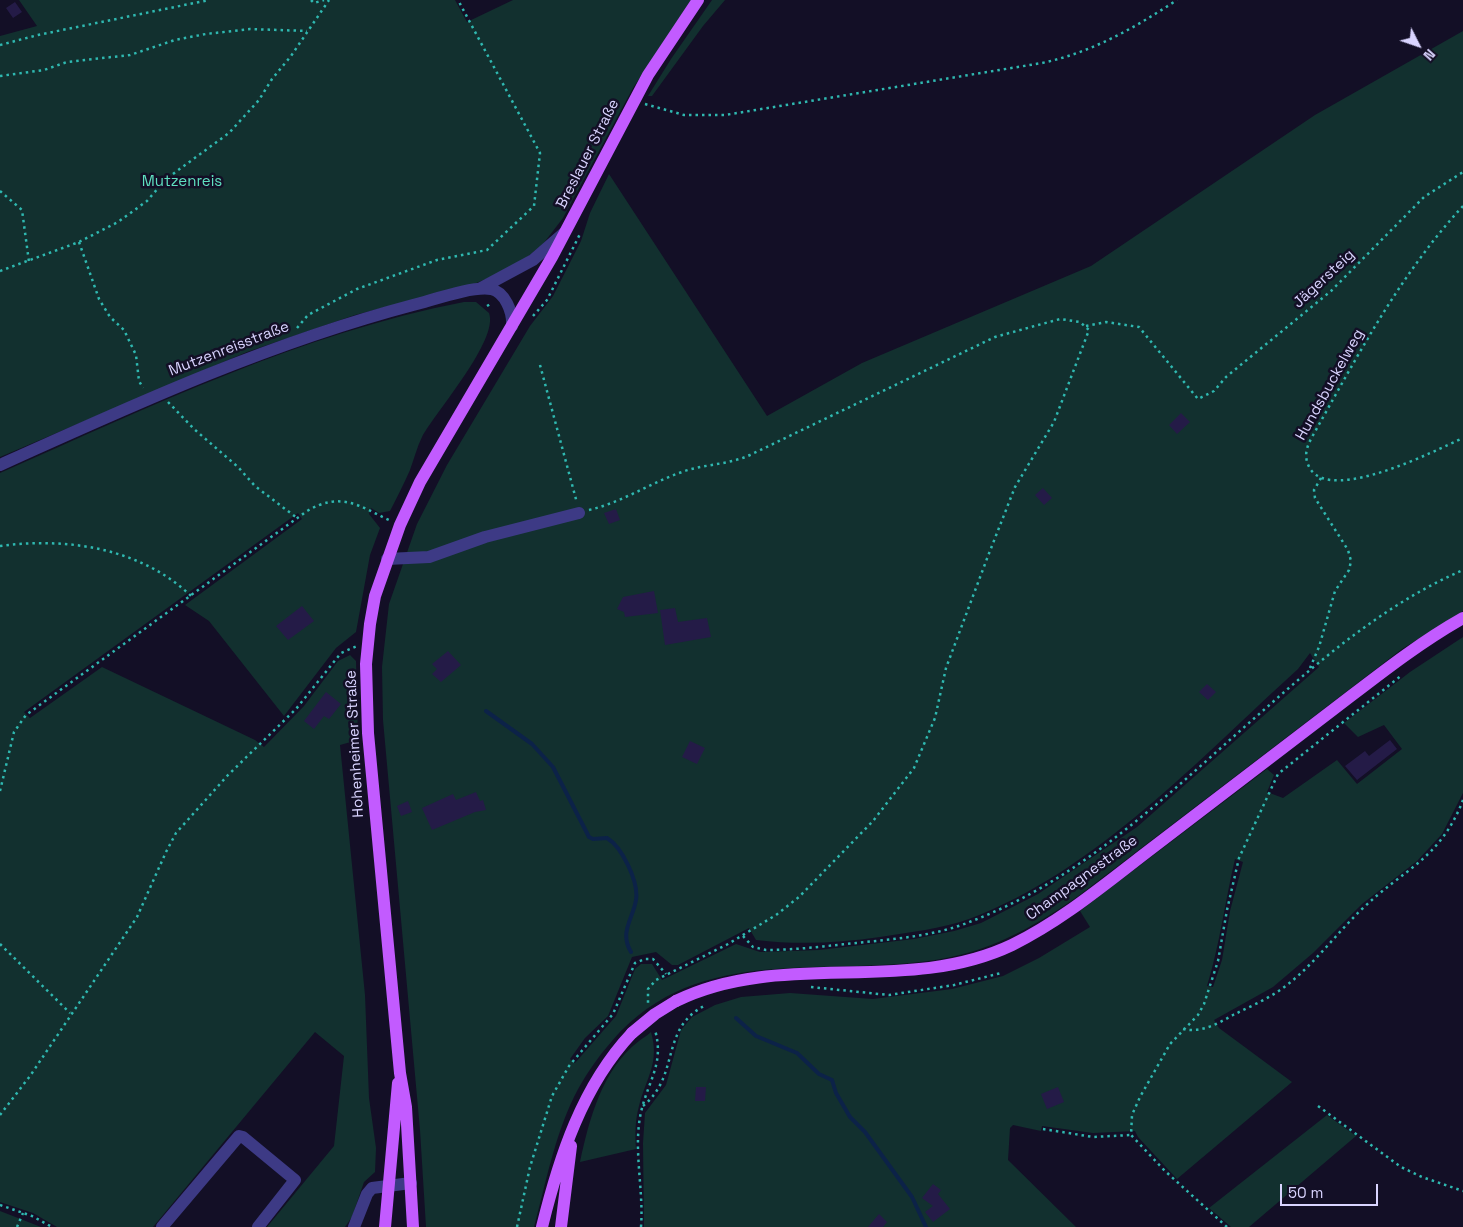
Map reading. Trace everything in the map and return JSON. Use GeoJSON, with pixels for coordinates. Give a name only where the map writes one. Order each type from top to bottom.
{"type":"FeatureCollection","features":[{"type":"Feature","properties":{"kind":"main road","name":"Breslauer Straße"},"geometry":{"type":"LineString","coordinates":[[512,326],[567,229],[634,100],[658,58],[698,0]]}},
{"type":"Feature","properties":{"kind":"main road","name":"Hohenheimer Straße"},"geometry":{"type":"LineString","coordinates":[[413,1227],[406,1107],[400,1073],[368,733],[368,643],[373,604],[400,525],[424,475],[512,326]]}},
{"type":"Feature","properties":{"kind":"main road","name":"Champagnestraße"},"geometry":{"type":"LineString","coordinates":[[542,1227],[553,1180],[595,1080],[613,1054],[632,1033],[655,1014],[676,1001],[707,988],[740,979],[772,975],[920,970],[958,963],[1013,944],[1084,900],[1392,665],[1463,618]]}},
{"type":"Feature","properties":{"kind":"main road","name":"Hohenheimer Straße"},"geometry":{"type":"LineString","coordinates":[[385,1227],[400,1073]]}},
{"type":"Feature","properties":{"kind":"main road","name":"Champagnestraße"},"geometry":{"type":"LineString","coordinates":[[562,1227],[572,1133]]}},
{"type":"Feature","properties":{"kind":"street","name":"Mutzenreisstraße"},"geometry":{"type":"LineString","coordinates":[[0,464],[163,392],[297,340],[371,316],[479,289],[533,260],[567,229]]}},
{"type":"Feature","properties":{"kind":"street"},"geometry":{"type":"LineString","coordinates":[[479,289],[492,290],[501,295],[508,306],[512,326]]}},
{"type":"Feature","properties":{"kind":"street"},"geometry":{"type":"LineString","coordinates":[[387,559],[429,557],[485,537],[579,512]]}},
{"type":"Feature","properties":{"kind":"street"},"geometry":{"type":"LineString","coordinates":[[162,1227],[239,1136],[243,1137],[295,1180],[294,1184],[258,1227]]}},
{"type":"Feature","properties":{"kind":"street"},"geometry":{"type":"LineString","coordinates":[[354,1227],[369,1190],[376,1186],[411,1183]]}},
{"type":"Feature","properties":{"kind":"path"},"geometry":{"type":"LineString","coordinates":[[0,45],[38,35],[209,0]]}},
{"type":"Feature","properties":{"kind":"path"},"geometry":{"type":"LineString","coordinates":[[311,0],[314,3],[324,0]]}},
{"type":"Feature","properties":{"kind":"path"},"geometry":{"type":"LineString","coordinates":[[0,271],[29,262],[79,242],[133,212],[147,201],[166,179],[231,130],[259,100],[272,79],[288,61],[330,0]]}},
{"type":"Feature","properties":{"kind":"path"},"geometry":{"type":"LineString","coordinates":[[297,340],[297,328],[308,315],[357,289],[444,258],[487,250],[534,206],[540,153],[458,0]]}},
{"type":"Feature","properties":{"kind":"path"},"geometry":{"type":"LineString","coordinates":[[634,100],[676,114],[712,116],[1042,63],[1077,54],[1107,42],[1177,0]]}},
{"type":"Feature","properties":{"kind":"path"},"geometry":{"type":"LineString","coordinates":[[0,76],[44,70],[66,62],[130,55],[175,40],[206,34],[250,29],[308,31]]}},
{"type":"Feature","properties":{"kind":"path","name":"Jägersteig"},"geometry":{"type":"LineString","coordinates":[[1086,326],[1106,322],[1139,327],[1198,399],[1214,391],[1226,377],[1331,291],[1424,197],[1463,172]]}},
{"type":"Feature","properties":{"kind":"path"},"geometry":{"type":"LineString","coordinates":[[0,191],[22,210],[29,262]]}},
{"type":"Feature","properties":{"kind":"path","name":"Hundsbuckelweg"},"geometry":{"type":"LineString","coordinates":[[1321,478],[1312,470],[1306,460],[1306,450],[1312,437],[1391,300],[1444,228],[1463,206]]}},
{"type":"Feature","properties":{"kind":"path"},"geometry":{"type":"LineString","coordinates":[[79,242],[100,299],[110,317],[126,332],[136,355],[139,382],[150,398]]}},
{"type":"Feature","properties":{"kind":"path"},"geometry":{"type":"LineString","coordinates":[[516,1227],[530,1167],[549,1104],[563,1076],[588,1042],[613,1014],[635,963],[645,959],[653,960],[659,964],[666,974],[743,936],[776,915],[807,890],[873,821],[917,764],[938,709],[946,668],[1015,487],[1054,422],[1089,332],[1086,326],[1076,320],[1060,319],[996,337],[750,456],[734,462],[686,470],[621,500],[579,512],[540,365]]}},
{"type":"Feature","properties":{"kind":"path"},"geometry":{"type":"LineString","coordinates":[[163,392],[170,406],[194,429],[234,463],[255,486],[297,518]]}},
{"type":"Feature","properties":{"kind":"path"},"geometry":{"type":"LineString","coordinates":[[1309,670],[1319,647],[1335,591],[1350,570],[1351,561],[1348,550],[1315,498],[1314,492],[1321,478],[1339,481],[1370,475],[1463,438]]}},
{"type":"Feature","properties":{"kind":"path"},"geometry":{"type":"LineString","coordinates":[[0,791],[14,732],[21,720],[297,518],[321,504],[350,502],[364,506],[400,525]]}},
{"type":"Feature","properties":{"kind":"path"},"geometry":{"type":"LineString","coordinates":[[0,546],[55,543],[116,553],[143,562],[173,579],[191,596]]}},
{"type":"Feature","properties":{"kind":"path"},"geometry":{"type":"LineString","coordinates":[[743,936],[753,947],[761,949],[824,947],[925,934],[971,922],[997,910],[1057,878],[1136,823],[1309,670],[1390,609],[1463,570]]}},
{"type":"Feature","properties":{"kind":"path"},"geometry":{"type":"LineString","coordinates":[[0,1115],[30,1076],[137,917],[170,842],[190,815],[296,709],[341,652],[368,643]]}},
{"type":"Feature","properties":{"kind":"path"},"geometry":{"type":"LineString","coordinates":[[1227,1227],[1165,1171],[1131,1135],[1130,1121],[1136,1104],[1170,1044],[1198,1015],[1204,1004],[1218,962],[1239,858],[1278,774],[1408,670]]}},
{"type":"Feature","properties":{"kind":"path"},"geometry":{"type":"LineString","coordinates":[[1183,1029],[1196,1032],[1212,1026],[1277,992],[1298,976],[1362,909],[1403,877],[1434,849],[1453,824],[1463,800]]}},
{"type":"Feature","properties":{"kind":"path"},"geometry":{"type":"LineString","coordinates":[[0,944],[71,1013]]}},
{"type":"Feature","properties":{"kind":"path"},"geometry":{"type":"LineString","coordinates":[[807,987],[896,995],[954,985],[1001,973]]}},
{"type":"Feature","properties":{"kind":"path"},"geometry":{"type":"LineString","coordinates":[[642,1107],[656,1094],[663,1082],[680,1025],[692,1012],[713,1001]]}},
{"type":"Feature","properties":{"kind":"path"},"geometry":{"type":"LineString","coordinates":[[641,1227],[642,1200],[638,1130],[642,1107],[658,1060],[656,1034]]}},
{"type":"Feature","properties":{"kind":"path"},"geometry":{"type":"LineString","coordinates":[[1318,1106],[1401,1167],[1422,1177],[1463,1190]]}},
{"type":"Feature","properties":{"kind":"path"},"geometry":{"type":"LineString","coordinates":[[1043,1129],[1093,1137],[1131,1135]]}},
{"type":"Feature","properties":{"kind":"path"},"geometry":{"type":"LineString","coordinates":[[0,1206],[23,1213],[52,1227]]}},
{"type":"Feature","properties":{"kind":"path"},"geometry":{"type":"LineString","coordinates":[[17,1227],[23,1213]]}},
{"type":"Feature","properties":{"kind":"green space","name":"Mutzenreis"},"geometry":{"type":"Polygon","coordinates":[[[19,0],[455,0],[467,22],[513,0],[691,0],[633,88],[563,218],[543,244],[526,258],[498,274],[474,284],[355,315],[247,352],[0,457],[0,36],[37,26],[19,0]]]}},
{"type":"Feature","properties":{"kind":"green space"},"geometry":{"type":"Polygon","coordinates":[[[712,0],[725,0],[703,26],[652,96],[648,96],[671,59],[712,0]]]}},
{"type":"Feature","properties":{"kind":"green space"},"geometry":{"type":"Polygon","coordinates":[[[1463,31],[1463,611],[1402,649],[1081,894],[1017,934],[982,948],[946,958],[902,964],[768,970],[726,976],[685,988],[647,1009],[606,1047],[586,1075],[574,1097],[561,1128],[534,1227],[426,1227],[420,1130],[383,720],[382,667],[389,604],[417,524],[447,465],[530,326],[553,296],[581,241],[590,213],[609,174],[767,416],[862,363],[1091,266],[1315,115],[1463,31]],[[1310,653],[1298,669],[1144,810],[1103,843],[1060,873],[1015,898],[969,919],[925,930],[880,937],[818,943],[772,942],[756,940],[749,928],[678,965],[672,965],[656,952],[632,957],[608,1016],[585,1038],[570,1059],[575,1063],[616,1016],[635,969],[641,964],[652,964],[662,980],[736,944],[760,952],[819,950],[914,939],[954,931],[981,923],[1038,894],[1137,827],[1319,667],[1310,653]]]}},
{"type":"Feature","properties":{"kind":"green space"},"geometry":{"type":"Polygon","coordinates":[[[464,302],[476,302],[489,313],[490,325],[485,340],[465,375],[422,437],[410,470],[390,511],[379,513],[371,508],[369,514],[380,528],[370,555],[356,632],[336,648],[284,716],[209,621],[185,605],[302,519],[298,513],[24,712],[30,718],[102,667],[255,740],[264,747],[304,706],[338,661],[350,655],[356,661],[358,740],[340,745],[365,995],[369,1098],[376,1148],[375,1172],[364,1182],[352,1217],[345,1227],[267,1227],[334,1146],[344,1056],[315,1032],[153,1227],[57,1227],[33,1213],[0,1202],[0,473],[170,398],[286,352],[404,316],[464,302]]]}},
{"type":"Feature","properties":{"kind":"green space"},"geometry":{"type":"Polygon","coordinates":[[[1463,637],[1463,793],[1442,834],[1417,861],[1362,904],[1313,953],[1273,987],[1214,1020],[1219,1028],[1292,1082],[1177,1179],[1138,1137],[1135,1131],[1093,1133],[1042,1126],[1041,1131],[1013,1125],[1010,1128],[1008,1160],[1076,1227],[644,1227],[643,1143],[645,1113],[666,1085],[681,1030],[692,1017],[715,1005],[741,997],[790,993],[873,999],[952,989],[1003,976],[1039,958],[1090,927],[1080,911],[1267,769],[1274,775],[1267,792],[1283,798],[1337,760],[1357,784],[1402,749],[1384,725],[1358,737],[1344,723],[1410,672],[1463,637]],[[1235,859],[1207,986],[1213,987],[1222,960],[1230,911],[1243,862],[1235,859]]]}},
{"type":"Feature","properties":{"kind":"green space"},"geometry":{"type":"Polygon","coordinates":[[[651,1032],[654,1053],[653,1062],[638,1112],[636,1149],[580,1162],[593,1113],[606,1081],[626,1053],[651,1032]]]}},
{"type":"Feature","properties":{"kind":"green space"},"geometry":{"type":"Polygon","coordinates":[[[1327,1115],[1356,1136],[1249,1227],[1231,1227],[1209,1208],[1327,1115]]]}},
{"type":"Feature","properties":{"kind":"green space"},"geometry":{"type":"Polygon","coordinates":[[[0,1211],[41,1227],[0,1227],[0,1211]]]}},
{"type":"Feature","properties":{"kind":"building"},"geometry":{"type":"Polygon","coordinates":[[[15,2],[22,12],[13,18],[6,8],[15,2]]]}},
{"type":"Feature","properties":{"kind":"building"},"geometry":{"type":"Polygon","coordinates":[[[1181,413],[1190,422],[1177,434],[1169,425],[1181,413]]]}},
{"type":"Feature","properties":{"kind":"building"},"geometry":{"type":"Polygon","coordinates":[[[1043,488],[1052,498],[1044,505],[1035,495],[1043,488]]]}},
{"type":"Feature","properties":{"kind":"building"},"geometry":{"type":"Polygon","coordinates":[[[616,509],[620,520],[609,524],[604,513],[616,509]]]}},
{"type":"Feature","properties":{"kind":"building"},"geometry":{"type":"Polygon","coordinates":[[[654,591],[658,613],[625,617],[624,612],[617,609],[623,597],[654,591]]]}},
{"type":"Feature","properties":{"kind":"building"},"geometry":{"type":"Polygon","coordinates":[[[302,606],[314,621],[288,640],[276,626],[302,606]]]}},
{"type":"Feature","properties":{"kind":"building"},"geometry":{"type":"Polygon","coordinates":[[[675,608],[678,622],[707,618],[711,637],[665,645],[660,610],[675,608]]]}},
{"type":"Feature","properties":{"kind":"building"},"geometry":{"type":"Polygon","coordinates":[[[448,651],[461,665],[441,682],[432,674],[437,669],[432,664],[448,651]]]}},
{"type":"Feature","properties":{"kind":"building"},"geometry":{"type":"Polygon","coordinates":[[[1207,684],[1216,692],[1208,700],[1199,692],[1207,684]]]}},
{"type":"Feature","properties":{"kind":"building"},"geometry":{"type":"Polygon","coordinates":[[[326,692],[341,704],[329,719],[324,716],[314,729],[304,721],[326,692]]]}},
{"type":"Feature","properties":{"kind":"building"},"geometry":{"type":"Polygon","coordinates":[[[1390,740],[1397,749],[1357,780],[1345,766],[1365,751],[1369,756],[1390,740]]]}},
{"type":"Feature","properties":{"kind":"building"},"geometry":{"type":"Polygon","coordinates":[[[690,741],[705,748],[697,764],[682,757],[690,741]]]}},
{"type":"Feature","properties":{"kind":"building"},"geometry":{"type":"Polygon","coordinates":[[[476,792],[480,801],[483,800],[486,810],[475,812],[432,830],[422,808],[453,794],[456,800],[476,792]]]}},
{"type":"Feature","properties":{"kind":"building"},"geometry":{"type":"Polygon","coordinates":[[[408,801],[412,812],[401,816],[397,806],[408,801]]]}},
{"type":"Feature","properties":{"kind":"building"},"geometry":{"type":"Polygon","coordinates":[[[696,1087],[706,1087],[705,1101],[695,1101],[696,1087]]]}},
{"type":"Feature","properties":{"kind":"building"},"geometry":{"type":"Polygon","coordinates":[[[1058,1087],[1064,1102],[1047,1109],[1041,1094],[1058,1087]]]}},
{"type":"Feature","properties":{"kind":"building"},"geometry":{"type":"Polygon","coordinates":[[[933,1184],[941,1190],[938,1194],[950,1209],[933,1222],[925,1212],[933,1206],[922,1198],[933,1184]]]}},
{"type":"Feature","properties":{"kind":"building"},"geometry":{"type":"Polygon","coordinates":[[[879,1214],[887,1222],[883,1227],[868,1227],[879,1214]]]}},
{"type":"Feature","properties":{"kind":"waterway"},"geometry":{"type":"LineString","coordinates":[[486,711],[532,744],[553,767],[589,837],[593,839],[607,838],[624,857],[632,875],[636,893],[636,900],[626,938],[631,952]]}},
{"type":"Feature","properties":{"kind":"waterway"},"geometry":{"type":"LineString","coordinates":[[736,1018],[756,1036],[797,1053],[819,1074],[832,1080],[836,1093],[850,1117],[865,1132],[912,1197],[926,1227]]}}]}
